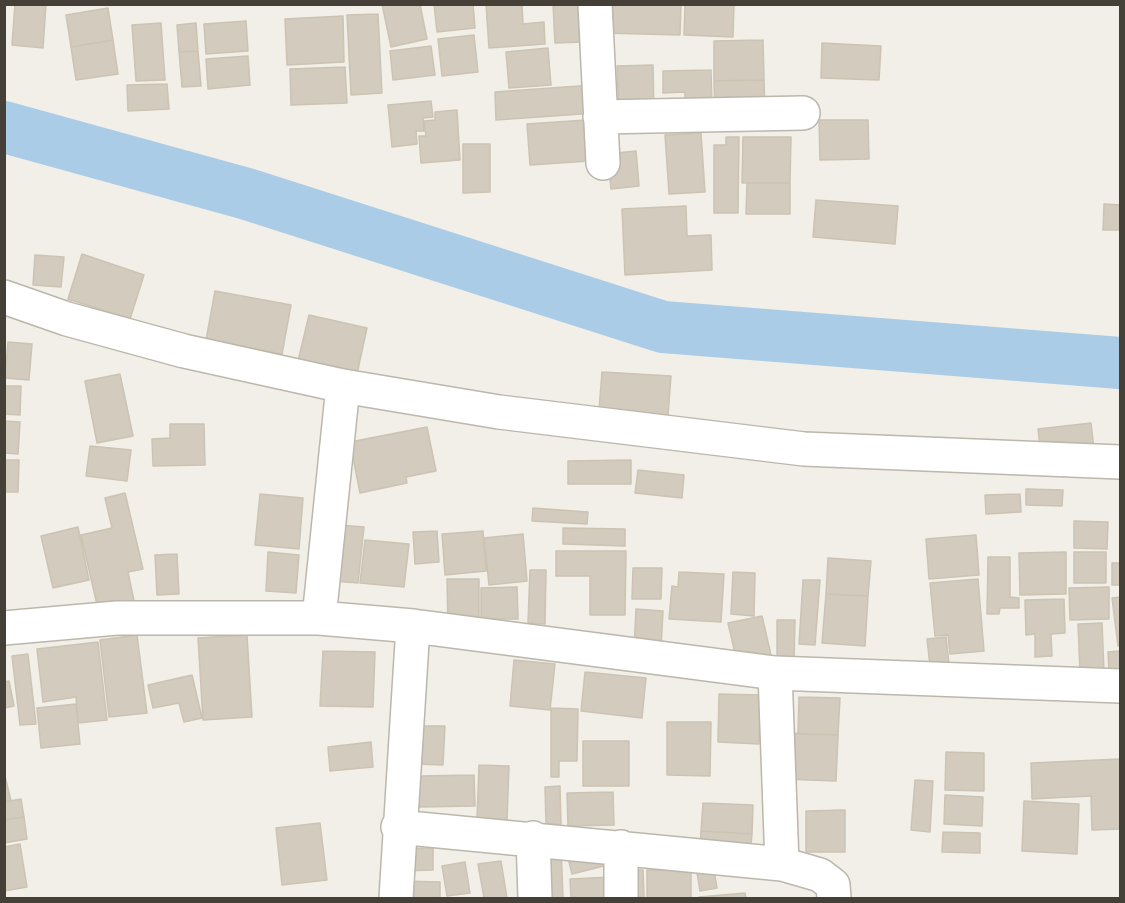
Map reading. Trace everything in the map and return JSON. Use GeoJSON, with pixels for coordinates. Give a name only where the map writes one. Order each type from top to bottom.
{"type":"FeatureCollection","features":[{"type":"Feature","properties":{"kind":"street"},"geometry":{"type":"LineString","coordinates":[[595,4],[603,163]]}},
{"type":"Feature","properties":{"kind":"street"},"geometry":{"type":"LineString","coordinates":[[600,117],[803,113]]}},
{"type":"Feature","properties":{"kind":"street"},"geometry":{"type":"LineString","coordinates":[[4,297],[67,319],[184,351],[343,386],[500,412],[804,449],[1120,462]]}},
{"type":"Feature","properties":{"kind":"street"},"geometry":{"type":"LineString","coordinates":[[319,618],[343,386]]}},
{"type":"Feature","properties":{"kind":"street"},"geometry":{"type":"LineString","coordinates":[[4,628],[117,618],[319,618],[413,626],[775,673],[1120,686]]}},
{"type":"Feature","properties":{"kind":"street"},"geometry":{"type":"LineString","coordinates":[[396,898],[398,827],[413,626]]}},
{"type":"Feature","properties":{"kind":"street"},"geometry":{"type":"LineString","coordinates":[[775,673],[782,864]]}},
{"type":"Feature","properties":{"kind":"street"},"geometry":{"type":"LineString","coordinates":[[398,827],[621,846],[782,864],[820,874],[833,885],[834,898]]}},
{"type":"Feature","properties":{"kind":"street"},"geometry":{"type":"LineString","coordinates":[[533,838],[535,898]]}},
{"type":"Feature","properties":{"kind":"street"},"geometry":{"type":"LineString","coordinates":[[621,846],[621,898]]}},
{"type":"Feature","properties":{"kind":"building"},"geometry":{"type":"Polygon","coordinates":[[[15,4],[46,4],[43,48],[12,45],[15,4]]]}},
{"type":"Feature","properties":{"kind":"building"},"geometry":{"type":"Polygon","coordinates":[[[382,4],[420,4],[427,39],[391,47],[382,4]]]}},
{"type":"Feature","properties":{"kind":"building"},"geometry":{"type":"Polygon","coordinates":[[[434,4],[473,4],[475,28],[437,32],[434,4]]]}},
{"type":"Feature","properties":{"kind":"building"},"geometry":{"type":"Polygon","coordinates":[[[486,4],[522,4],[523,24],[544,22],[545,44],[489,48],[486,4]]]}},
{"type":"Feature","properties":{"kind":"building"},"geometry":{"type":"Polygon","coordinates":[[[553,4],[582,4],[584,42],[555,43],[553,4]]]}},
{"type":"Feature","properties":{"kind":"building"},"geometry":{"type":"Polygon","coordinates":[[[603,4],[681,4],[680,35],[603,33],[603,4]]]}},
{"type":"Feature","properties":{"kind":"building"},"geometry":{"type":"Polygon","coordinates":[[[685,4],[734,4],[733,37],[684,35],[685,4]]]}},
{"type":"Feature","properties":{"kind":"building"},"geometry":{"type":"Polygon","coordinates":[[[108,8],[113,40],[71,47],[66,15],[108,8]]]}},
{"type":"Feature","properties":{"kind":"building"},"geometry":{"type":"Polygon","coordinates":[[[378,14],[382,93],[351,95],[347,15],[378,14]]]}},
{"type":"Feature","properties":{"kind":"building"},"geometry":{"type":"Polygon","coordinates":[[[343,16],[344,62],[287,65],[285,19],[343,16]]]}},
{"type":"Feature","properties":{"kind":"building"},"geometry":{"type":"Polygon","coordinates":[[[246,21],[248,51],[206,54],[204,24],[246,21]]]}},
{"type":"Feature","properties":{"kind":"building"},"geometry":{"type":"Polygon","coordinates":[[[161,23],[165,80],[136,81],[132,25],[161,23]]]}},
{"type":"Feature","properties":{"kind":"building"},"geometry":{"type":"Polygon","coordinates":[[[196,23],[198,51],[179,52],[177,25],[196,23]]]}},
{"type":"Feature","properties":{"kind":"building"},"geometry":{"type":"Polygon","coordinates":[[[474,35],[478,72],[442,76],[438,39],[474,35]]]}},
{"type":"Feature","properties":{"kind":"building"},"geometry":{"type":"Polygon","coordinates":[[[113,40],[118,74],[76,80],[71,47],[113,40]]]}},
{"type":"Feature","properties":{"kind":"building"},"geometry":{"type":"Polygon","coordinates":[[[763,40],[764,80],[714,81],[714,41],[763,40]]]}},
{"type":"Feature","properties":{"kind":"building"},"geometry":{"type":"Polygon","coordinates":[[[822,43],[881,46],[879,80],[821,78],[822,43]]]}},
{"type":"Feature","properties":{"kind":"building"},"geometry":{"type":"Polygon","coordinates":[[[431,46],[435,75],[393,80],[390,51],[431,46]]]}},
{"type":"Feature","properties":{"kind":"building"},"geometry":{"type":"Polygon","coordinates":[[[548,48],[551,85],[509,88],[506,52],[548,48]]]}},
{"type":"Feature","properties":{"kind":"building"},"geometry":{"type":"Polygon","coordinates":[[[198,51],[201,86],[182,87],[179,52],[198,51]]]}},
{"type":"Feature","properties":{"kind":"building"},"geometry":{"type":"Polygon","coordinates":[[[248,56],[250,85],[208,89],[206,59],[248,56]]]}},
{"type":"Feature","properties":{"kind":"building"},"geometry":{"type":"Polygon","coordinates":[[[653,65],[654,115],[619,116],[617,66],[653,65]]]}},
{"type":"Feature","properties":{"kind":"building"},"geometry":{"type":"Polygon","coordinates":[[[345,67],[347,103],[291,105],[290,69],[345,67]]]}},
{"type":"Feature","properties":{"kind":"building"},"geometry":{"type":"Polygon","coordinates":[[[711,70],[712,108],[685,109],[685,92],[663,93],[663,71],[711,70]]]}},
{"type":"Feature","properties":{"kind":"building"},"geometry":{"type":"Polygon","coordinates":[[[764,80],[765,112],[715,112],[714,81],[764,80]]]}},
{"type":"Feature","properties":{"kind":"building"},"geometry":{"type":"Polygon","coordinates":[[[167,84],[169,109],[128,111],[127,85],[167,84]]]}},
{"type":"Feature","properties":{"kind":"building"},"geometry":{"type":"Polygon","coordinates":[[[593,85],[595,113],[496,120],[495,92],[593,85]]]}},
{"type":"Feature","properties":{"kind":"building"},"geometry":{"type":"Polygon","coordinates":[[[431,101],[433,117],[423,118],[424,131],[416,131],[417,144],[392,147],[388,105],[431,101]]]}},
{"type":"Feature","properties":{"kind":"building"},"geometry":{"type":"Polygon","coordinates":[[[457,110],[460,160],[421,163],[419,136],[426,136],[424,121],[435,120],[435,112],[457,110]]]}},
{"type":"Feature","properties":{"kind":"building"},"geometry":{"type":"Polygon","coordinates":[[[586,120],[589,161],[530,165],[527,124],[586,120]]]}},
{"type":"Feature","properties":{"kind":"building"},"geometry":{"type":"Polygon","coordinates":[[[819,120],[868,120],[869,159],[820,160],[819,120]]]}},
{"type":"Feature","properties":{"kind":"building"},"geometry":{"type":"Polygon","coordinates":[[[701,133],[705,192],[669,194],[665,135],[701,133]]]}},
{"type":"Feature","properties":{"kind":"building"},"geometry":{"type":"Polygon","coordinates":[[[726,137],[739,137],[738,213],[714,213],[714,145],[726,145],[726,137]]]}},
{"type":"Feature","properties":{"kind":"building"},"geometry":{"type":"Polygon","coordinates":[[[743,137],[791,137],[790,183],[742,183],[743,137]]]}},
{"type":"Feature","properties":{"kind":"building"},"geometry":{"type":"Polygon","coordinates":[[[463,144],[490,144],[490,192],[463,193],[463,144]]]}},
{"type":"Feature","properties":{"kind":"building"},"geometry":{"type":"Polygon","coordinates":[[[636,151],[639,186],[611,189],[607,154],[636,151]]]}},
{"type":"Feature","properties":{"kind":"building"},"geometry":{"type":"Polygon","coordinates":[[[747,183],[790,183],[790,214],[746,214],[747,183]]]}},
{"type":"Feature","properties":{"kind":"building"},"geometry":{"type":"Polygon","coordinates":[[[816,200],[898,206],[895,244],[813,237],[816,200]]]}},
{"type":"Feature","properties":{"kind":"building"},"geometry":{"type":"Polygon","coordinates":[[[1104,204],[1120,205],[1120,230],[1103,230],[1104,204]]]}},
{"type":"Feature","properties":{"kind":"building"},"geometry":{"type":"Polygon","coordinates":[[[686,206],[687,236],[711,235],[712,270],[625,275],[622,209],[686,206]]]}},
{"type":"Feature","properties":{"kind":"building"},"geometry":{"type":"Polygon","coordinates":[[[82,254],[144,275],[130,319],[68,299],[82,254]]]}},
{"type":"Feature","properties":{"kind":"building"},"geometry":{"type":"Polygon","coordinates":[[[35,255],[64,257],[61,287],[33,285],[35,255]]]}},
{"type":"Feature","properties":{"kind":"building"},"geometry":{"type":"Polygon","coordinates":[[[215,291],[291,305],[282,354],[206,340],[215,291]]]}},
{"type":"Feature","properties":{"kind":"building"},"geometry":{"type":"Polygon","coordinates":[[[309,315],[367,328],[357,374],[298,361],[309,315]]]}},
{"type":"Feature","properties":{"kind":"building"},"geometry":{"type":"Polygon","coordinates":[[[8,342],[32,344],[29,380],[5,378],[8,342]]]}},
{"type":"Feature","properties":{"kind":"building"},"geometry":{"type":"Polygon","coordinates":[[[602,372],[671,376],[667,428],[598,423],[602,372]]]}},
{"type":"Feature","properties":{"kind":"building"},"geometry":{"type":"Polygon","coordinates":[[[120,374],[133,436],[97,443],[85,381],[120,374]]]}},
{"type":"Feature","properties":{"kind":"building"},"geometry":{"type":"Polygon","coordinates":[[[4,386],[21,386],[20,415],[4,414],[4,386]]]}},
{"type":"Feature","properties":{"kind":"building"},"geometry":{"type":"Polygon","coordinates":[[[4,421],[20,422],[18,454],[4,453],[4,421]]]}},
{"type":"Feature","properties":{"kind":"building"},"geometry":{"type":"Polygon","coordinates":[[[1091,423],[1094,449],[1041,455],[1038,429],[1091,423]]]}},
{"type":"Feature","properties":{"kind":"building"},"geometry":{"type":"Polygon","coordinates":[[[170,424],[204,424],[205,465],[153,466],[152,439],[170,438],[170,424]]]}},
{"type":"Feature","properties":{"kind":"building"},"geometry":{"type":"Polygon","coordinates":[[[427,427],[436,471],[406,477],[407,483],[360,493],[350,442],[427,427]]]}},
{"type":"Feature","properties":{"kind":"building"},"geometry":{"type":"Polygon","coordinates":[[[90,446],[131,450],[127,481],[86,476],[90,446]]]}},
{"type":"Feature","properties":{"kind":"building"},"geometry":{"type":"Polygon","coordinates":[[[4,460],[19,460],[18,492],[4,492],[4,460]]]}},
{"type":"Feature","properties":{"kind":"building"},"geometry":{"type":"Polygon","coordinates":[[[631,460],[631,484],[568,484],[568,461],[631,460]]]}},
{"type":"Feature","properties":{"kind":"building"},"geometry":{"type":"Polygon","coordinates":[[[638,470],[684,475],[682,498],[635,493],[638,470]]]}},
{"type":"Feature","properties":{"kind":"building"},"geometry":{"type":"Polygon","coordinates":[[[1026,489],[1063,490],[1062,506],[1026,505],[1026,489]]]}},
{"type":"Feature","properties":{"kind":"building"},"geometry":{"type":"Polygon","coordinates":[[[125,493],[143,569],[128,572],[134,601],[98,609],[81,535],[112,528],[105,498],[125,493]]]}},
{"type":"Feature","properties":{"kind":"building"},"geometry":{"type":"Polygon","coordinates":[[[260,494],[303,498],[299,549],[255,545],[260,494]]]}},
{"type":"Feature","properties":{"kind":"building"},"geometry":{"type":"Polygon","coordinates":[[[1020,494],[1021,512],[986,514],[985,495],[1020,494]]]}},
{"type":"Feature","properties":{"kind":"building"},"geometry":{"type":"Polygon","coordinates":[[[533,508],[588,512],[587,524],[532,521],[533,508]]]}},
{"type":"Feature","properties":{"kind":"building"},"geometry":{"type":"Polygon","coordinates":[[[1074,521],[1108,522],[1107,549],[1074,548],[1074,521]]]}},
{"type":"Feature","properties":{"kind":"building"},"geometry":{"type":"Polygon","coordinates":[[[339,525],[364,527],[358,583],[334,581],[339,525]]]}},
{"type":"Feature","properties":{"kind":"building"},"geometry":{"type":"Polygon","coordinates":[[[78,527],[89,580],[53,588],[41,536],[78,527]]]}},
{"type":"Feature","properties":{"kind":"building"},"geometry":{"type":"Polygon","coordinates":[[[563,528],[625,529],[625,546],[563,544],[563,528]]]}},
{"type":"Feature","properties":{"kind":"building"},"geometry":{"type":"Polygon","coordinates":[[[437,531],[439,562],[415,564],[413,532],[437,531]]]}},
{"type":"Feature","properties":{"kind":"building"},"geometry":{"type":"Polygon","coordinates":[[[483,531],[486,571],[445,575],[442,534],[483,531]]]}},
{"type":"Feature","properties":{"kind":"building"},"geometry":{"type":"Polygon","coordinates":[[[523,534],[527,581],[489,585],[484,538],[523,534]]]}},
{"type":"Feature","properties":{"kind":"building"},"geometry":{"type":"Polygon","coordinates":[[[976,535],[979,575],[929,579],[926,539],[976,535]]]}},
{"type":"Feature","properties":{"kind":"building"},"geometry":{"type":"Polygon","coordinates":[[[365,540],[409,544],[404,587],[360,583],[365,540]]]}},
{"type":"Feature","properties":{"kind":"building"},"geometry":{"type":"Polygon","coordinates":[[[556,551],[626,551],[625,615],[590,615],[590,576],[556,576],[556,551]]]}},
{"type":"Feature","properties":{"kind":"building"},"geometry":{"type":"Polygon","coordinates":[[[268,552],[299,555],[296,593],[266,591],[268,552]]]}},
{"type":"Feature","properties":{"kind":"building"},"geometry":{"type":"Polygon","coordinates":[[[1066,552],[1066,594],[1020,595],[1019,553],[1066,552]]]}},
{"type":"Feature","properties":{"kind":"building"},"geometry":{"type":"Polygon","coordinates":[[[1074,552],[1106,552],[1106,583],[1074,583],[1074,552]]]}},
{"type":"Feature","properties":{"kind":"building"},"geometry":{"type":"Polygon","coordinates":[[[177,554],[179,594],[157,595],[155,555],[177,554]]]}},
{"type":"Feature","properties":{"kind":"building"},"geometry":{"type":"Polygon","coordinates":[[[988,557],[1010,557],[1010,597],[1019,598],[1019,608],[1000,608],[999,614],[987,614],[988,557]]]}},
{"type":"Feature","properties":{"kind":"building"},"geometry":{"type":"Polygon","coordinates":[[[828,558],[871,561],[868,596],[826,594],[828,558]]]}},
{"type":"Feature","properties":{"kind":"building"},"geometry":{"type":"Polygon","coordinates":[[[1112,563],[1120,563],[1120,585],[1112,585],[1112,563]]]}},
{"type":"Feature","properties":{"kind":"building"},"geometry":{"type":"Polygon","coordinates":[[[633,568],[662,568],[661,599],[632,599],[633,568]]]}},
{"type":"Feature","properties":{"kind":"building"},"geometry":{"type":"Polygon","coordinates":[[[530,570],[546,570],[545,624],[528,623],[530,570]]]}},
{"type":"Feature","properties":{"kind":"building"},"geometry":{"type":"Polygon","coordinates":[[[679,572],[724,574],[721,622],[669,619],[672,586],[678,587],[679,572]]]}},
{"type":"Feature","properties":{"kind":"building"},"geometry":{"type":"Polygon","coordinates":[[[733,572],[755,573],[754,616],[731,614],[733,572]]]}},
{"type":"Feature","properties":{"kind":"building"},"geometry":{"type":"Polygon","coordinates":[[[447,579],[479,579],[479,625],[448,626],[447,579]]]}},
{"type":"Feature","properties":{"kind":"building"},"geometry":{"type":"Polygon","coordinates":[[[978,579],[984,651],[950,654],[948,635],[935,636],[930,583],[978,579]]]}},
{"type":"Feature","properties":{"kind":"building"},"geometry":{"type":"Polygon","coordinates":[[[803,580],[820,580],[815,645],[799,644],[803,580]]]}},
{"type":"Feature","properties":{"kind":"building"},"geometry":{"type":"Polygon","coordinates":[[[517,587],[518,619],[481,619],[481,588],[517,587]]]}},
{"type":"Feature","properties":{"kind":"building"},"geometry":{"type":"Polygon","coordinates":[[[1109,587],[1109,619],[1070,620],[1069,588],[1109,587]]]}},
{"type":"Feature","properties":{"kind":"building"},"geometry":{"type":"Polygon","coordinates":[[[826,594],[868,596],[865,646],[822,643],[826,594]]]}},
{"type":"Feature","properties":{"kind":"building"},"geometry":{"type":"Polygon","coordinates":[[[1120,597],[1120,646],[1118,646],[1112,598],[1120,597]]]}},
{"type":"Feature","properties":{"kind":"building"},"geometry":{"type":"Polygon","coordinates":[[[1064,599],[1065,633],[1051,634],[1052,656],[1035,657],[1035,634],[1026,635],[1025,600],[1064,599]]]}},
{"type":"Feature","properties":{"kind":"building"},"geometry":{"type":"Polygon","coordinates":[[[636,609],[663,611],[661,649],[634,648],[636,609]]]}},
{"type":"Feature","properties":{"kind":"building"},"geometry":{"type":"Polygon","coordinates":[[[762,616],[771,655],[737,662],[728,623],[762,616]]]}},
{"type":"Feature","properties":{"kind":"building"},"geometry":{"type":"Polygon","coordinates":[[[777,620],[795,620],[794,662],[777,662],[777,620]]]}},
{"type":"Feature","properties":{"kind":"building"},"geometry":{"type":"Polygon","coordinates":[[[1102,623],[1104,671],[1080,672],[1078,624],[1102,623]]]}},
{"type":"Feature","properties":{"kind":"building"},"geometry":{"type":"Polygon","coordinates":[[[137,635],[147,713],[109,717],[100,640],[137,635]]]}},
{"type":"Feature","properties":{"kind":"building"},"geometry":{"type":"Polygon","coordinates":[[[247,635],[252,717],[203,720],[198,638],[247,635]]]}},
{"type":"Feature","properties":{"kind":"building"},"geometry":{"type":"Polygon","coordinates":[[[946,637],[950,673],[931,675],[927,639],[946,637]]]}},
{"type":"Feature","properties":{"kind":"building"},"geometry":{"type":"Polygon","coordinates":[[[98,642],[107,720],[78,723],[76,697],[43,702],[37,649],[98,642]]]}},
{"type":"Feature","properties":{"kind":"building"},"geometry":{"type":"Polygon","coordinates":[[[323,651],[375,652],[373,707],[320,706],[323,651]]]}},
{"type":"Feature","properties":{"kind":"building"},"geometry":{"type":"Polygon","coordinates":[[[1120,651],[1120,673],[1109,673],[1108,652],[1120,651]]]}},
{"type":"Feature","properties":{"kind":"building"},"geometry":{"type":"Polygon","coordinates":[[[28,654],[36,724],[20,725],[12,656],[28,654]]]}},
{"type":"Feature","properties":{"kind":"building"},"geometry":{"type":"Polygon","coordinates":[[[514,660],[555,664],[550,710],[510,706],[514,660]]]}},
{"type":"Feature","properties":{"kind":"building"},"geometry":{"type":"Polygon","coordinates":[[[585,672],[646,678],[642,718],[581,711],[585,672]]]}},
{"type":"Feature","properties":{"kind":"building"},"geometry":{"type":"Polygon","coordinates":[[[192,675],[202,718],[184,722],[179,703],[153,708],[148,685],[192,675]]]}},
{"type":"Feature","properties":{"kind":"building"},"geometry":{"type":"Polygon","coordinates":[[[9,681],[14,706],[4,708],[4,682],[9,681]]]}},
{"type":"Feature","properties":{"kind":"building"},"geometry":{"type":"Polygon","coordinates":[[[719,694],[761,695],[759,744],[718,742],[719,694]]]}},
{"type":"Feature","properties":{"kind":"building"},"geometry":{"type":"Polygon","coordinates":[[[799,697],[840,698],[838,735],[798,734],[799,697]]]}},
{"type":"Feature","properties":{"kind":"building"},"geometry":{"type":"Polygon","coordinates":[[[76,704],[80,744],[41,748],[37,708],[76,704]]]}},
{"type":"Feature","properties":{"kind":"building"},"geometry":{"type":"Polygon","coordinates":[[[551,708],[578,709],[577,761],[559,761],[559,777],[551,777],[551,708]]]}},
{"type":"Feature","properties":{"kind":"building"},"geometry":{"type":"Polygon","coordinates":[[[667,722],[711,722],[710,776],[667,775],[667,722]]]}},
{"type":"Feature","properties":{"kind":"building"},"geometry":{"type":"Polygon","coordinates":[[[417,726],[445,726],[443,765],[416,764],[417,726]]]}},
{"type":"Feature","properties":{"kind":"building"},"geometry":{"type":"Polygon","coordinates":[[[783,733],[838,735],[836,781],[782,779],[783,733]]]}},
{"type":"Feature","properties":{"kind":"building"},"geometry":{"type":"Polygon","coordinates":[[[583,741],[629,741],[629,786],[583,786],[583,741]]]}},
{"type":"Feature","properties":{"kind":"building"},"geometry":{"type":"Polygon","coordinates":[[[371,742],[373,767],[330,771],[328,747],[371,742]]]}},
{"type":"Feature","properties":{"kind":"building"},"geometry":{"type":"Polygon","coordinates":[[[946,752],[984,753],[984,791],[945,790],[946,752]]]}},
{"type":"Feature","properties":{"kind":"building"},"geometry":{"type":"Polygon","coordinates":[[[1120,759],[1120,829],[1092,830],[1091,796],[1032,799],[1031,763],[1120,759]]]}},
{"type":"Feature","properties":{"kind":"building"},"geometry":{"type":"Polygon","coordinates":[[[479,765],[509,766],[507,820],[477,819],[479,765]]]}},
{"type":"Feature","properties":{"kind":"building"},"geometry":{"type":"Polygon","coordinates":[[[4,772],[11,801],[4,802],[4,772]]]}},
{"type":"Feature","properties":{"kind":"building"},"geometry":{"type":"Polygon","coordinates":[[[474,775],[475,806],[419,807],[419,776],[474,775]]]}},
{"type":"Feature","properties":{"kind":"building"},"geometry":{"type":"Polygon","coordinates":[[[915,780],[933,781],[930,832],[911,830],[915,780]]]}},
{"type":"Feature","properties":{"kind":"building"},"geometry":{"type":"Polygon","coordinates":[[[560,786],[561,824],[546,824],[545,787],[560,786]]]}},
{"type":"Feature","properties":{"kind":"building"},"geometry":{"type":"Polygon","coordinates":[[[613,792],[614,825],[568,826],[567,793],[613,792]]]}},
{"type":"Feature","properties":{"kind":"building"},"geometry":{"type":"Polygon","coordinates":[[[945,795],[983,797],[982,826],[944,824],[945,795]]]}},
{"type":"Feature","properties":{"kind":"building"},"geometry":{"type":"Polygon","coordinates":[[[21,799],[24,817],[4,820],[4,802],[21,799]]]}},
{"type":"Feature","properties":{"kind":"building"},"geometry":{"type":"Polygon","coordinates":[[[1024,801],[1079,804],[1077,854],[1022,851],[1024,801]]]}},
{"type":"Feature","properties":{"kind":"building"},"geometry":{"type":"Polygon","coordinates":[[[703,803],[753,805],[752,834],[701,831],[703,803]]]}},
{"type":"Feature","properties":{"kind":"building"},"geometry":{"type":"Polygon","coordinates":[[[845,810],[845,852],[806,852],[806,811],[845,810]]]}},
{"type":"Feature","properties":{"kind":"building"},"geometry":{"type":"Polygon","coordinates":[[[24,817],[27,839],[4,843],[4,820],[24,817]]]}},
{"type":"Feature","properties":{"kind":"building"},"geometry":{"type":"Polygon","coordinates":[[[320,823],[327,880],[282,885],[276,828],[320,823]]]}},
{"type":"Feature","properties":{"kind":"building"},"geometry":{"type":"Polygon","coordinates":[[[701,831],[752,834],[750,855],[700,852],[701,831]]]}},
{"type":"Feature","properties":{"kind":"building"},"geometry":{"type":"Polygon","coordinates":[[[943,832],[980,833],[980,853],[942,852],[943,832]]]}},
{"type":"Feature","properties":{"kind":"building"},"geometry":{"type":"Polygon","coordinates":[[[20,844],[27,887],[4,891],[4,847],[20,844]]]}},
{"type":"Feature","properties":{"kind":"building"},"geometry":{"type":"Polygon","coordinates":[[[561,847],[563,898],[539,898],[537,848],[561,847]]]}},
{"type":"Feature","properties":{"kind":"building"},"geometry":{"type":"Polygon","coordinates":[[[433,848],[433,870],[401,871],[400,849],[433,848]]]}},
{"type":"Feature","properties":{"kind":"building"},"geometry":{"type":"Polygon","coordinates":[[[568,858],[612,864],[572,874],[568,858]]]}},
{"type":"Feature","properties":{"kind":"building"},"geometry":{"type":"Polygon","coordinates":[[[501,861],[507,898],[484,898],[478,864],[501,861]]]}},
{"type":"Feature","properties":{"kind":"building"},"geometry":{"type":"Polygon","coordinates":[[[465,862],[470,893],[447,896],[442,866],[465,862]]]}},
{"type":"Feature","properties":{"kind":"building"},"geometry":{"type":"Polygon","coordinates":[[[713,864],[717,888],[700,891],[696,867],[713,864]]]}},
{"type":"Feature","properties":{"kind":"building"},"geometry":{"type":"Polygon","coordinates":[[[622,870],[643,870],[644,898],[622,898],[622,870]]]}},
{"type":"Feature","properties":{"kind":"building"},"geometry":{"type":"Polygon","coordinates":[[[647,870],[691,870],[691,898],[647,898],[647,870]]]}},
{"type":"Feature","properties":{"kind":"building"},"geometry":{"type":"Polygon","coordinates":[[[612,877],[613,898],[571,898],[570,879],[612,877]]]}},
{"type":"Feature","properties":{"kind":"building"},"geometry":{"type":"Polygon","coordinates":[[[402,881],[440,882],[440,898],[402,898],[402,881]]]}},
{"type":"Feature","properties":{"kind":"building"},"geometry":{"type":"Polygon","coordinates":[[[745,893],[746,898],[699,897],[745,893]]]}},
{"type":"Feature","properties":{"kind":"waterway"},"geometry":{"type":"LineString","coordinates":[[4,127],[247,194],[663,327],[1120,363]]}}]}
